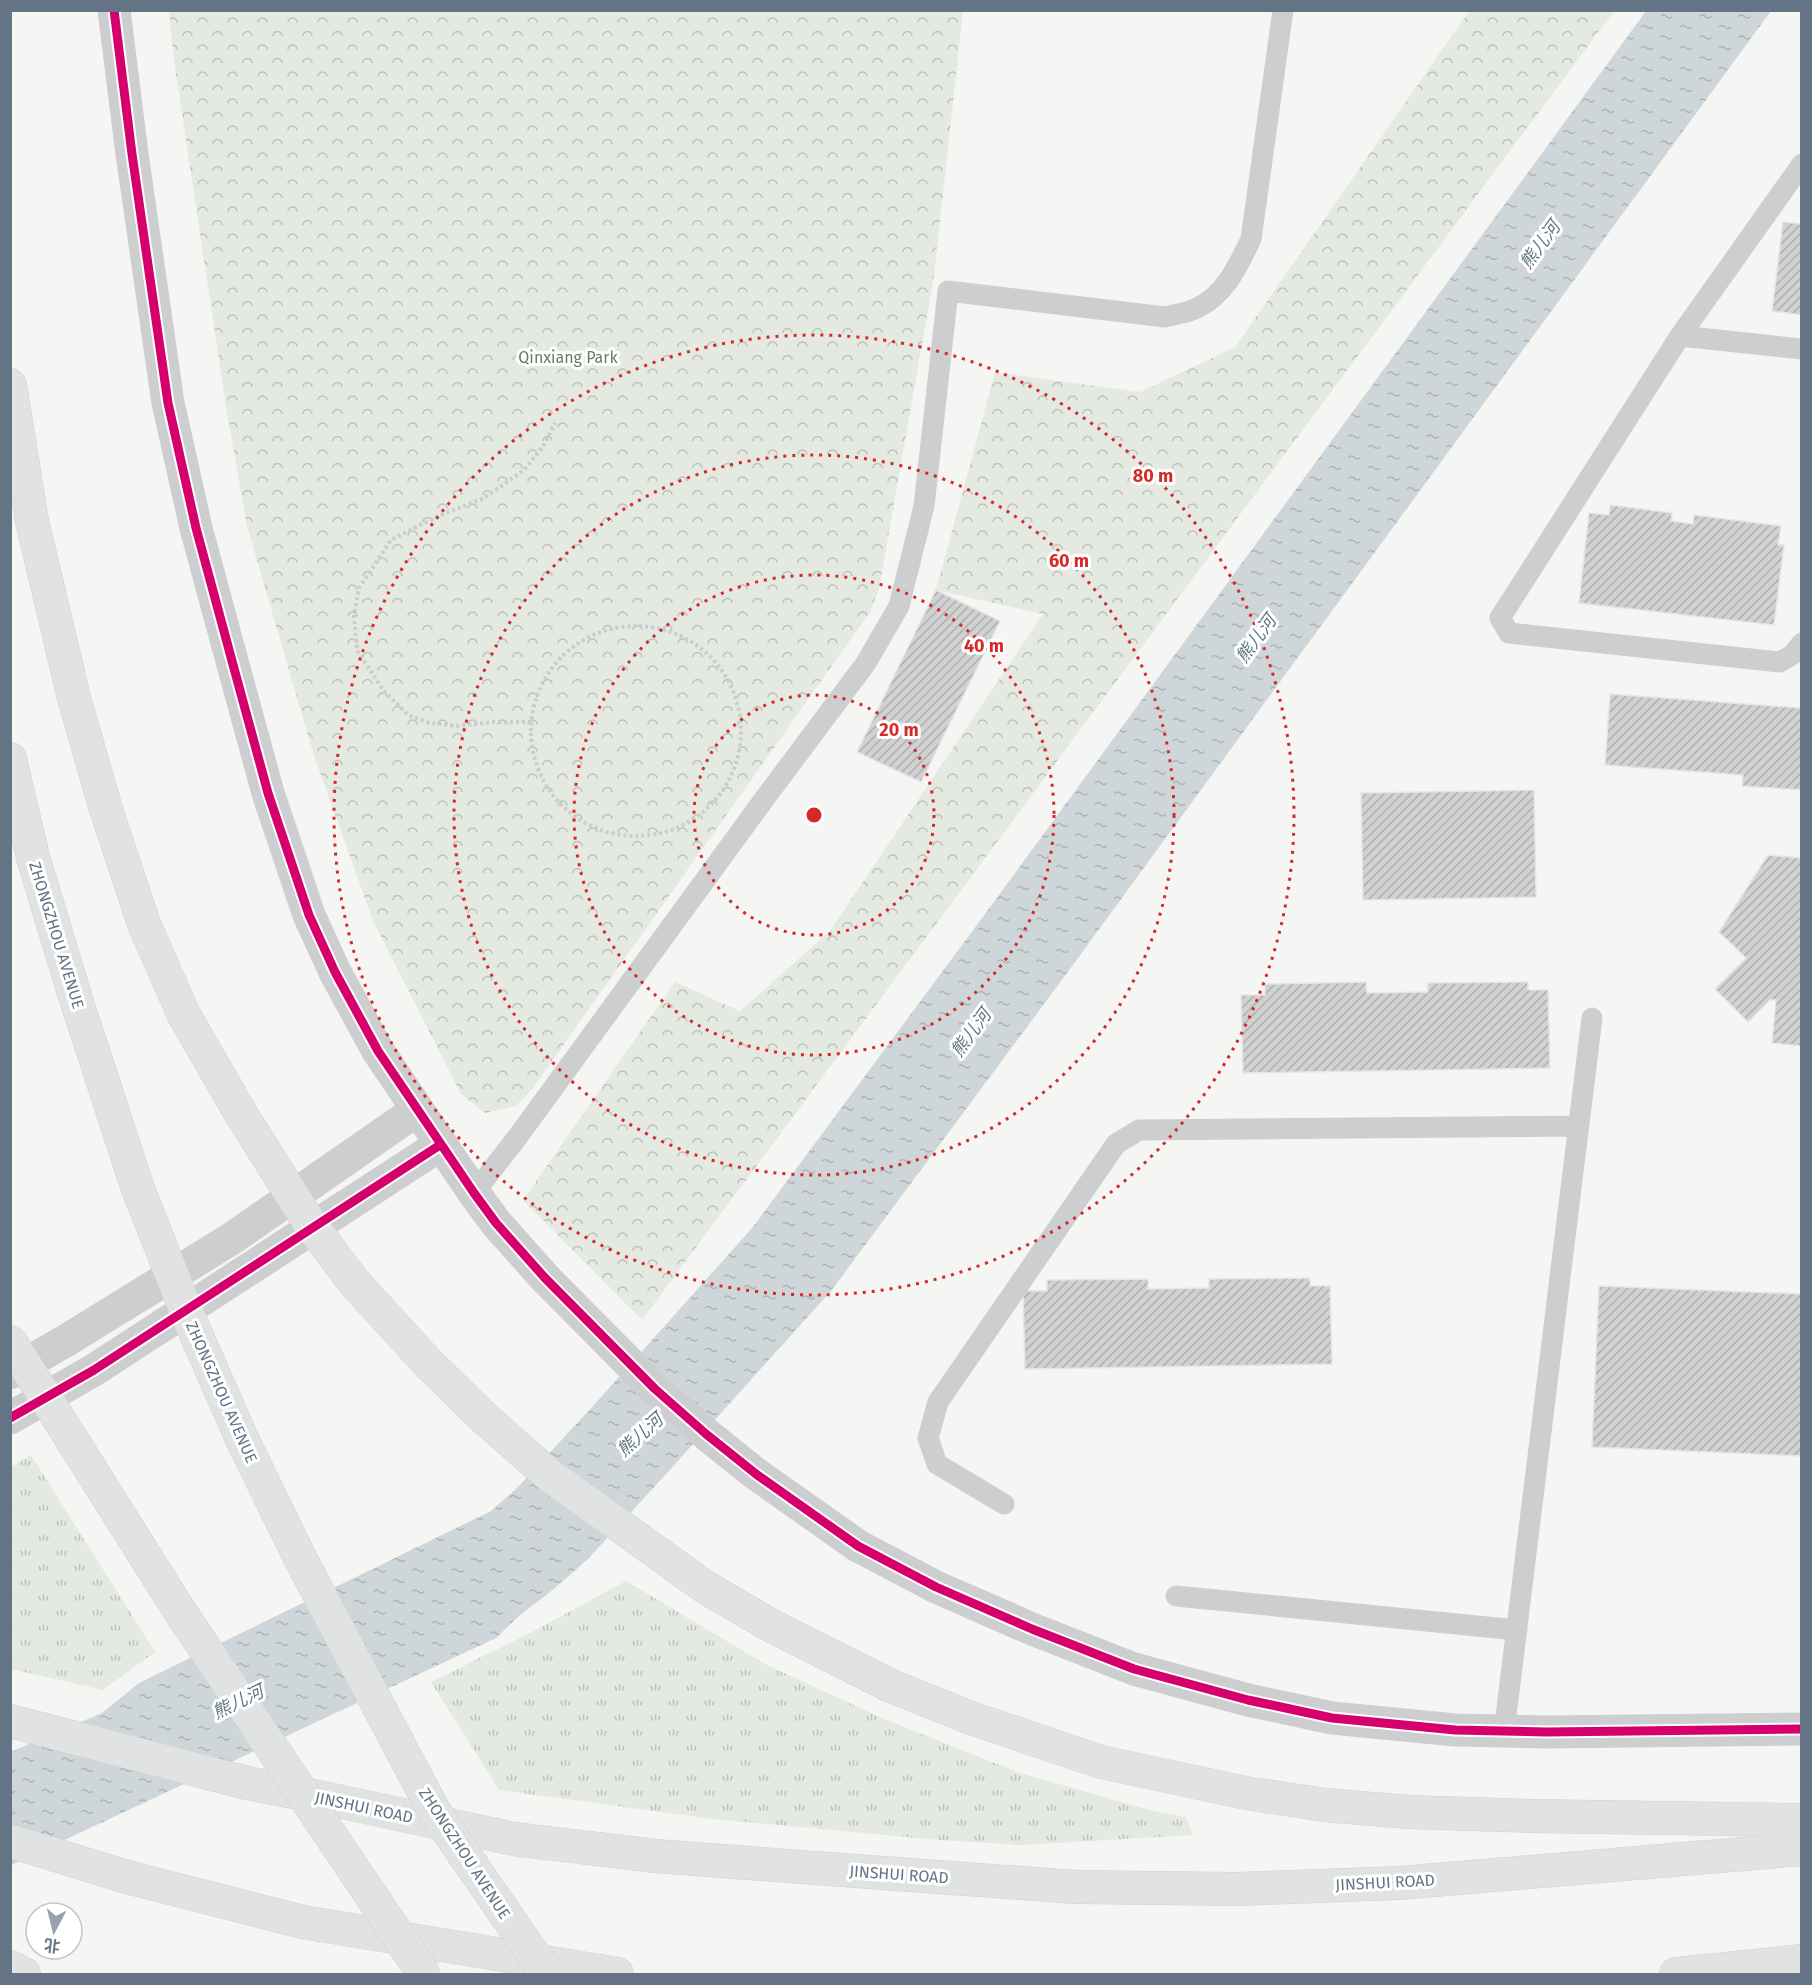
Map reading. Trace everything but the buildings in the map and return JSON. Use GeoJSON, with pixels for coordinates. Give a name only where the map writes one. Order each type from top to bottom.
{"type":"FeatureCollection","features":[{"type":"Feature","properties":{"kind":"main road"},"geometry":{"type":"LineString","coordinates":[[10,385],[32,521],[74,698],[105,806],[144,924],[183,1015],[241,1114],[311,1225],[353,1281],[427,1362],[481,1415],[549,1475],[705,1587],[770,1625],[891,1686],[971,1718],[1101,1762],[1246,1793],[1314,1803],[1419,1813],[1802,1820]]}},
{"type":"Feature","properties":{"kind":"main road","name":"ZHONGZHOU AVENUE"},"geometry":{"type":"LineString","coordinates":[[10,759],[33,857],[74,993],[138,1189],[189,1318],[242,1439],[300,1558],[434,1810],[547,1974]]}},
{"type":"Feature","properties":{"kind":"main road"},"geometry":{"type":"LineString","coordinates":[[10,842],[74,993]]}},
{"type":"Feature","properties":{"kind":"main road"},"geometry":{"type":"LineString","coordinates":[[10,1341],[179,1610],[424,1974]]}},
{"type":"Feature","properties":{"kind":"main road","name":"JINSHUI ROAD"},"geometry":{"type":"LineString","coordinates":[[10,1721],[247,1783],[514,1839],[655,1856],[1077,1887],[1236,1889],[1399,1883],[1802,1849]]}},
{"type":"Feature","properties":{"kind":"main road"},"geometry":{"type":"LineString","coordinates":[[10,1841],[127,1877],[303,1923],[617,1974]]}},
{"type":"Feature","properties":{"kind":"main road"},"geometry":{"type":"LineString","coordinates":[[1676,1974],[1802,1961]]}},
{"type":"Feature","properties":{"kind":"main road"},"geometry":{"type":"LineString","coordinates":[[10,1967],[24,1974]]}},
{"type":"Feature","properties":{"kind":"street"},"geometry":{"type":"LineString","coordinates":[[114,10],[168,403],[196,528],[234,672],[268,793],[309,915],[335,972],[372,1041],[474,1193],[496,1223],[545,1278],[654,1389],[706,1434],[756,1474],[858,1546],[936,1587],[1032,1629],[1134,1669],[1248,1700],[1332,1719],[1504,1732],[1802,1729]]}},
{"type":"Feature","properties":{"kind":"street"},"geometry":{"type":"LineString","coordinates":[[10,1373],[231,1239],[417,1110]]}},
{"type":"Feature","properties":{"kind":"street"},"geometry":{"type":"LineString","coordinates":[[10,1418],[94,1370],[440,1145]]}},
{"type":"Feature","properties":{"kind":"lane"},"geometry":{"type":"LineString","coordinates":[[474,1193],[866,663],[900,606],[924,506],[948,291],[1166,317],[1197,308],[1219,294],[1234,273],[1251,239],[1283,10]]}},
{"type":"Feature","properties":{"kind":"lane"},"geometry":{"type":"LineString","coordinates":[[1802,164],[1680,336],[1500,618],[1509,633],[1780,662],[1792,655],[1802,643]]}},
{"type":"Feature","properties":{"kind":"lane"},"geometry":{"type":"LineString","coordinates":[[1680,336],[1802,349]]}},
{"type":"Feature","properties":{"kind":"lane"},"geometry":{"type":"LineString","coordinates":[[1504,1732],[1592,1017]]}},
{"type":"Feature","properties":{"kind":"lane"},"geometry":{"type":"LineString","coordinates":[[1004,1504],[937,1464],[928,1438],[938,1402],[1116,1144],[1139,1130],[1579,1126]]}},
{"type":"Feature","properties":{"kind":"lane"},"geometry":{"type":"LineString","coordinates":[[1176,1596],[1517,1630]]}},
{"type":"Feature","properties":{"kind":"path"},"geometry":{"type":"LineString","coordinates":[[531,722],[494,722],[458,726],[430,723],[408,716],[383,690],[357,650],[354,617],[359,588],[391,540],[436,516],[484,498],[524,470],[543,447],[555,423]]}},
{"type":"Feature","properties":{"kind":"path"},"geometry":{"type":"LineString","coordinates":[[643,626],[670,631],[695,643],[716,661],[731,684],[740,710],[742,738],[737,764],[725,789],[706,812],[680,827],[652,836],[623,836],[595,829],[569,813],[549,792],[536,765],[530,736],[531,722],[531,712],[539,688],[552,666],[570,649],[591,635],[615,628],[643,626]]}},
{"type":"Feature","properties":{"kind":"green space"},"geometry":{"type":"Polygon","coordinates":[[[1471,10],[1614,11],[642,1320],[523,1200],[675,982],[740,1011],[830,931],[1043,614],[936,590],[995,372],[1140,392],[1235,347],[1471,10]]]}},
{"type":"Feature","properties":{"kind":"green space","name":"Qinxiang Park"},"geometry":{"type":"Polygon","coordinates":[[[169,11],[963,11],[934,276],[879,589],[870,612],[533,1088],[516,1106],[485,1113],[461,1094],[373,921],[313,753],[247,526],[227,413],[174,61],[169,11]]]}},
{"type":"Feature","properties":{"kind":"green space"},"geometry":{"type":"Polygon","coordinates":[[[31,1455],[155,1652],[103,1690],[11,1669],[11,1467],[31,1455]]]}},
{"type":"Feature","properties":{"kind":"green space"},"geometry":{"type":"Polygon","coordinates":[[[626,1581],[767,1665],[882,1718],[1017,1772],[1154,1811],[1186,1817],[1193,1835],[1022,1845],[938,1840],[713,1819],[499,1790],[431,1682],[532,1632],[626,1581]]]}},
{"type":"Feature","properties":{"kind":"water","name":"熊儿河"},"geometry":{"type":"Polygon","coordinates":[[[1646,11],[1771,11],[1067,973],[831,1291],[588,1559],[496,1638],[11,1865],[10,1752],[102,1713],[139,1683],[491,1511],[517,1488],[593,1406],[753,1227],[1646,11]]]}},
{"type":"Feature","properties":{"kind":"cycle path"},"geometry":{"type":"LineString","coordinates":[[114,10],[168,403],[196,528],[268,793],[309,915],[335,972],[378,1051],[496,1223],[545,1278],[655,1389],[706,1434],[756,1474],[858,1546],[936,1587],[1032,1629],[1134,1669],[1248,1700],[1332,1718],[1455,1730],[1547,1732],[1802,1729]]}},
{"type":"Feature","properties":{"kind":"cycle path"},"geometry":{"type":"LineString","coordinates":[[10,1418],[94,1370],[440,1145]]}}]}
